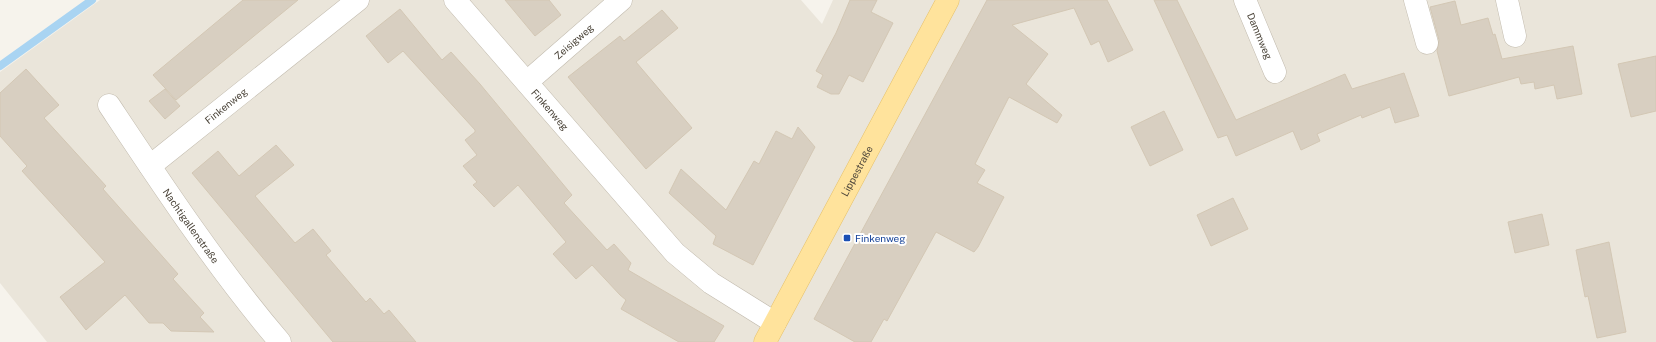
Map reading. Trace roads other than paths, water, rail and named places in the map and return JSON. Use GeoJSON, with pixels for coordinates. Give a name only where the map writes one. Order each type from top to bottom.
{"type":"FeatureCollection","features":[{"type":"Feature","properties":{"kind":"main road","name":"Lippestraße"},"geometry":{"type":"LineString","coordinates":[[765,342],[948,0]]}},
{"type":"Feature","properties":{"kind":"street","name":"Finkenweg"},"geometry":{"type":"LineString","coordinates":[[150,166],[358,0]]}},
{"type":"Feature","properties":{"kind":"street","name":"Finkenweg"},"geometry":{"type":"LineString","coordinates":[[455,0],[675,253],[711,282],[776,323]]}},
{"type":"Feature","properties":{"kind":"street","name":"Zeisigweg"},"geometry":{"type":"LineString","coordinates":[[527,82],[621,0]]}},
{"type":"Feature","properties":{"kind":"street","name":"Dammweg"},"geometry":{"type":"LineString","coordinates":[[1245,0],[1275,72]]}},
{"type":"Feature","properties":{"kind":"street"},"geometry":{"type":"LineString","coordinates":[[1415,0],[1427,43]]}},
{"type":"Feature","properties":{"kind":"street"},"geometry":{"type":"LineString","coordinates":[[1507,0],[1515,36]]}},
{"type":"Feature","properties":{"kind":"street","name":"Nachtigallenstraße"},"geometry":{"type":"LineString","coordinates":[[109,105],[203,243],[280,342]]}},
{"type":"Feature","properties":{"kind":"waterway"},"geometry":{"type":"LineString","coordinates":[[0,66],[92,0]]}},
{"type":"Feature","properties":{"kind":"place","name":"Finkenweg"},"geometry":{"type":"Point","coordinates":[847,238]}}]}
